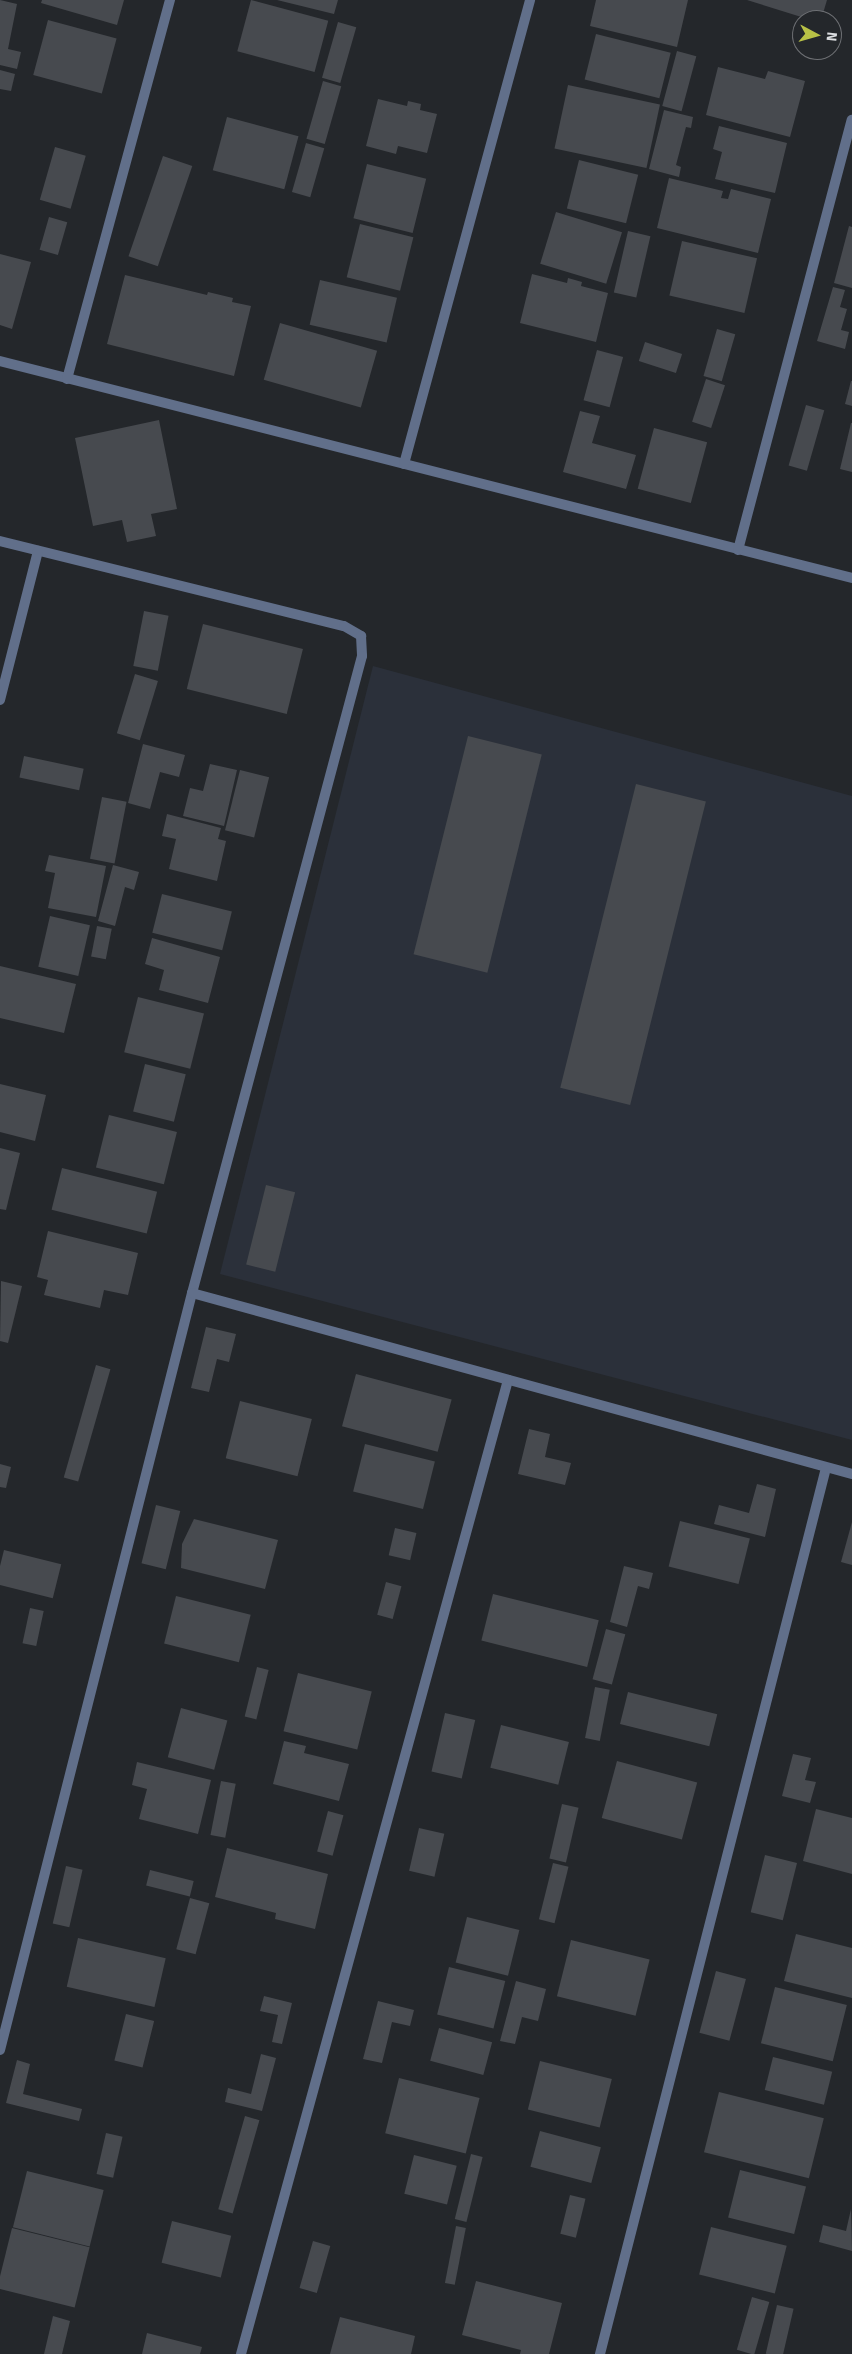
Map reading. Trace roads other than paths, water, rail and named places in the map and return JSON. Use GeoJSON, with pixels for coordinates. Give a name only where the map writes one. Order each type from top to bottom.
{"type":"FeatureCollection","features":[{"type":"Feature","properties":{"kind":"street"},"geometry":{"type":"LineString","coordinates":[[67,379],[170,0]]}},
{"type":"Feature","properties":{"kind":"street"},"geometry":{"type":"LineString","coordinates":[[404,464],[530,0]]}},
{"type":"Feature","properties":{"kind":"street"},"geometry":{"type":"LineString","coordinates":[[738,550],[852,120]]}},
{"type":"Feature","properties":{"kind":"street"},"geometry":{"type":"LineString","coordinates":[[0,361],[852,578]]}},
{"type":"Feature","properties":{"kind":"street"},"geometry":{"type":"LineString","coordinates":[[0,541],[344,626],[361,636],[362,656],[192,1293],[0,2050]]}},
{"type":"Feature","properties":{"kind":"street"},"geometry":{"type":"LineString","coordinates":[[0,700],[38,551]]}},
{"type":"Feature","properties":{"kind":"street"},"geometry":{"type":"LineString","coordinates":[[192,1293],[852,1474]]}},
{"type":"Feature","properties":{"kind":"street"},"geometry":{"type":"LineString","coordinates":[[241,2354],[508,1380]]}},
{"type":"Feature","properties":{"kind":"street"},"geometry":{"type":"LineString","coordinates":[[600,2354],[826,1468]]}}]}
